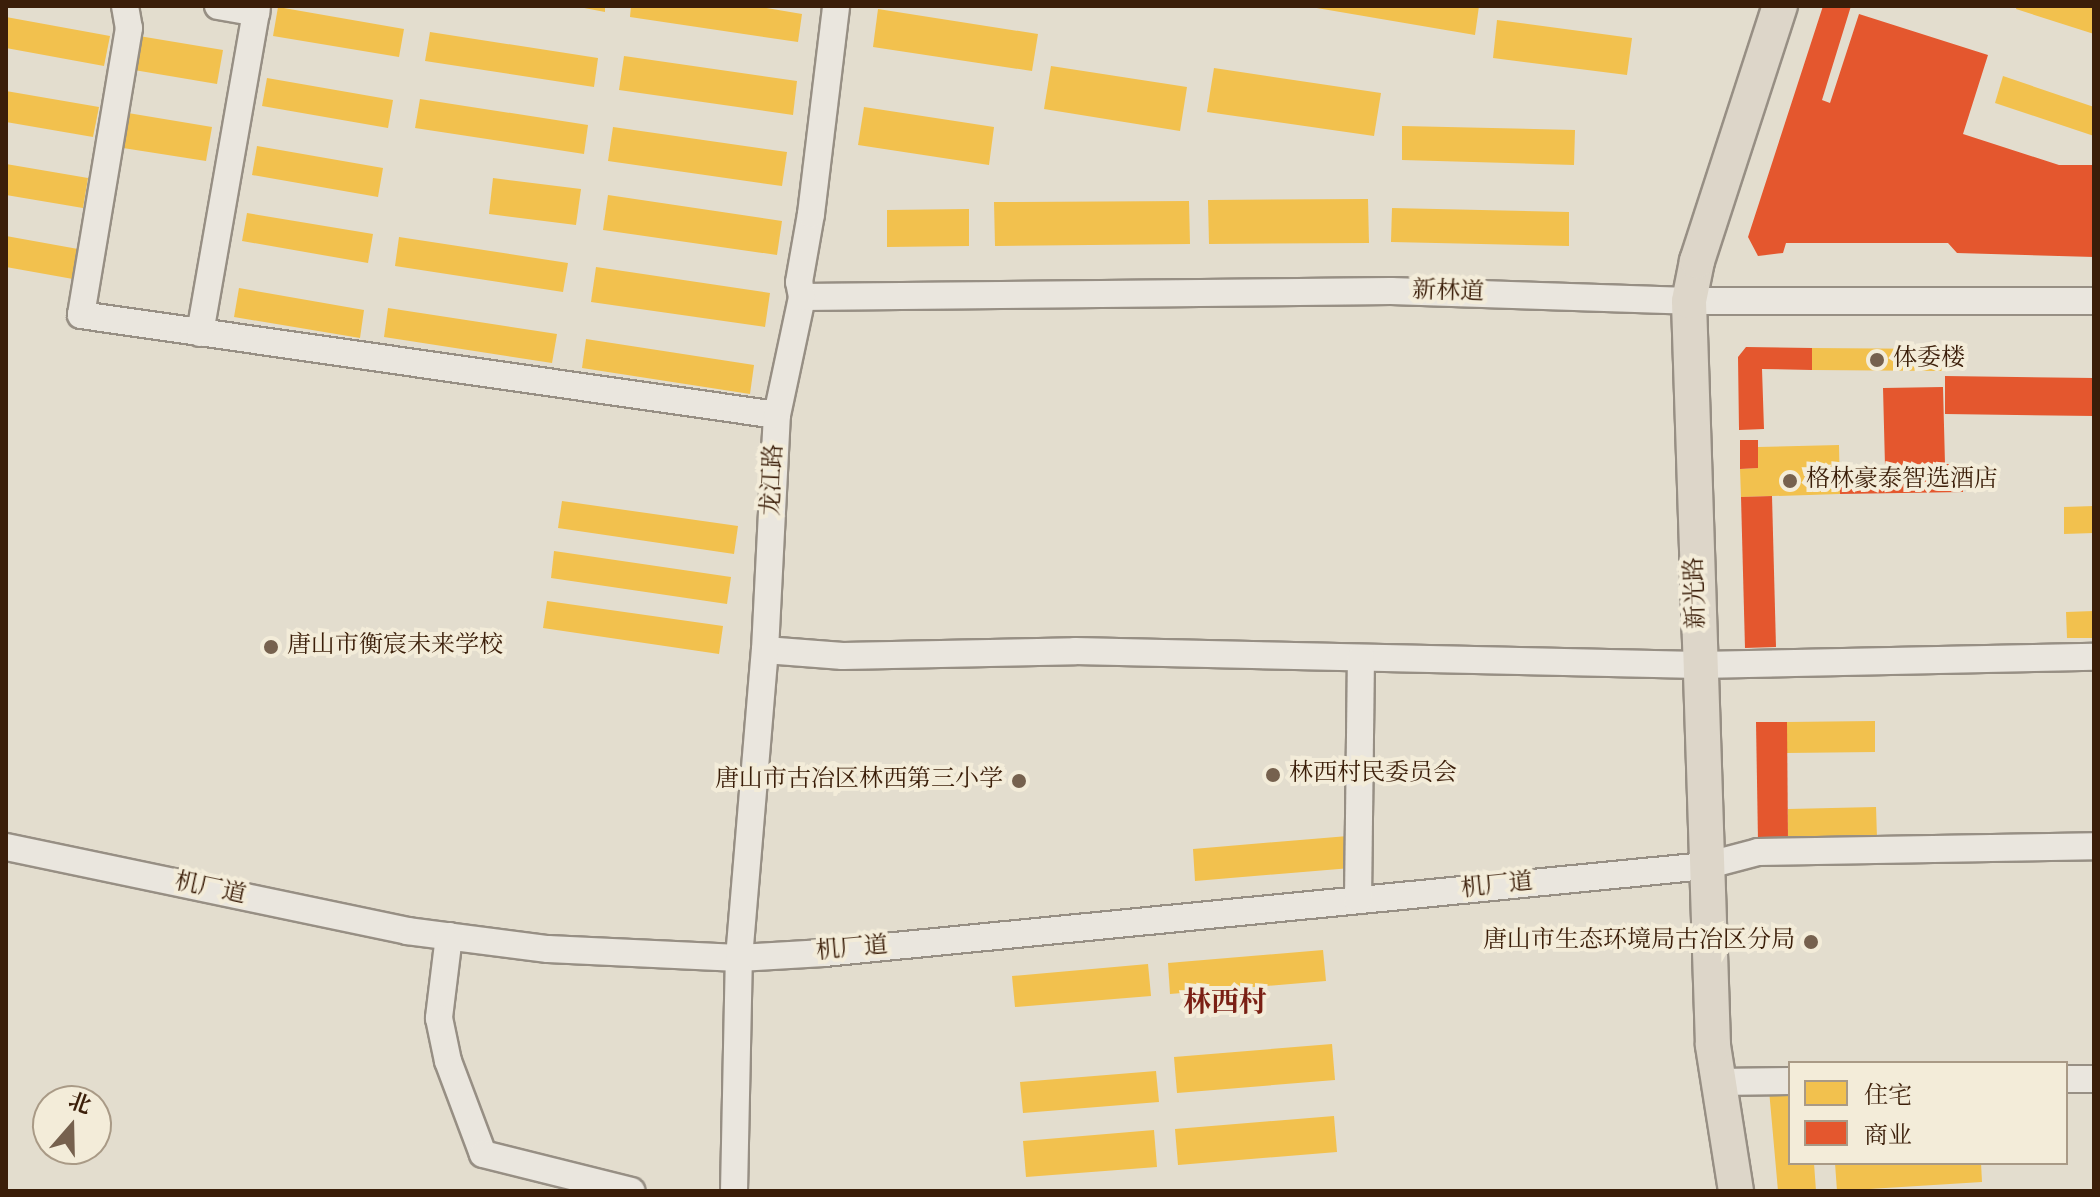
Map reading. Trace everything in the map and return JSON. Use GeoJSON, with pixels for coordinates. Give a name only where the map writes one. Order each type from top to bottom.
{"type":"FeatureCollection","features":[{"type":"Feature","properties":{"kind":"main road","name":"新光路"},"geometry":{"type":"LineString","coordinates":[[1736,1191],[1718,1082],[1705,866],[1689,301],[1697,261],[1780,6]]}},
{"type":"Feature","properties":{"kind":"street"},"geometry":{"type":"LineString","coordinates":[[125,6],[129,28],[81,315],[777,415]]}},
{"type":"Feature","properties":{"kind":"street"},"geometry":{"type":"LineString","coordinates":[[200,333],[256,9],[218,6]]}},
{"type":"Feature","properties":{"kind":"street","name":"龙江路"},"geometry":{"type":"LineString","coordinates":[[734,1191],[739,958],[765,650],[777,415],[802,297],[799,282],[811,214],[836,6]]}},
{"type":"Feature","properties":{"kind":"street","name":"新林道"},"geometry":{"type":"LineString","coordinates":[[802,297],[1391,291],[1689,301],[2094,301]]}},
{"type":"Feature","properties":{"kind":"street"},"geometry":{"type":"LineString","coordinates":[[765,650],[843,656],[1075,651],[1699,665],[2094,657]]}},
{"type":"Feature","properties":{"kind":"street"},"geometry":{"type":"LineString","coordinates":[[1358,900],[1361,658]]}},
{"type":"Feature","properties":{"kind":"street","name":"机厂道"},"geometry":{"type":"LineString","coordinates":[[6,847],[407,931],[548,949],[739,958],[839,952],[1705,866],[1758,852],[2094,846]]}},
{"type":"Feature","properties":{"kind":"street"},"geometry":{"type":"LineString","coordinates":[[449,936],[439,1018],[448,1061],[483,1154],[631,1191]]}},
{"type":"Feature","properties":{"kind":"street"},"geometry":{"type":"LineString","coordinates":[[2068,1079],[2094,1079]]}},
{"type":"Feature","properties":{"kind":"street"},"geometry":{"type":"LineString","coordinates":[[1718,1082],[1788,1081]]}},
{"type":"Feature","properties":{"kind":"building: 住宅"},"geometry":{"type":"Polygon","coordinates":[[[574,6],[605,6],[605,12],[574,6]]]}},
{"type":"Feature","properties":{"kind":"building: 住宅"},"geometry":{"type":"Polygon","coordinates":[[[631,6],[754,6],[802,14],[798,42],[630,17],[631,6]]]}},
{"type":"Feature","properties":{"kind":"building: 住宅"},"geometry":{"type":"Polygon","coordinates":[[[1305,6],[1479,6],[1475,35],[1305,6]]]}},
{"type":"Feature","properties":{"kind":"building: 住宅"},"geometry":{"type":"Polygon","coordinates":[[[2017,6],[2094,6],[2094,34],[2016,9],[2017,6]]]}},
{"type":"Feature","properties":{"kind":"building: 住宅"},"geometry":{"type":"Polygon","coordinates":[[[278,7],[404,29],[399,57],[273,36],[278,7]]]}},
{"type":"Feature","properties":{"kind":"building: 住宅"},"geometry":{"type":"Polygon","coordinates":[[[878,9],[1038,34],[1032,71],[873,47],[878,9]]]}},
{"type":"Feature","properties":{"kind":"building: 住宅"},"geometry":{"type":"Polygon","coordinates":[[[6,17],[110,36],[104,66],[6,48],[6,17]]]}},
{"type":"Feature","properties":{"kind":"building: 住宅"},"geometry":{"type":"Polygon","coordinates":[[[1497,20],[1632,38],[1627,75],[1493,58],[1497,20]]]}},
{"type":"Feature","properties":{"kind":"building: 住宅"},"geometry":{"type":"Polygon","coordinates":[[[430,32],[598,58],[594,87],[425,61],[430,32]]]}},
{"type":"Feature","properties":{"kind":"building: 住宅"},"geometry":{"type":"Polygon","coordinates":[[[139,36],[223,50],[217,84],[134,70],[139,36]]]}},
{"type":"Feature","properties":{"kind":"building: 住宅"},"geometry":{"type":"Polygon","coordinates":[[[624,56],[797,81],[793,115],[619,90],[624,56]]]}},
{"type":"Feature","properties":{"kind":"building: 住宅"},"geometry":{"type":"Polygon","coordinates":[[[1051,66],[1187,87],[1180,131],[1044,109],[1051,66]]]}},
{"type":"Feature","properties":{"kind":"building: 住宅"},"geometry":{"type":"Polygon","coordinates":[[[1214,68],[1381,93],[1374,136],[1207,112],[1214,68]]]}},
{"type":"Feature","properties":{"kind":"building: 住宅"},"geometry":{"type":"Polygon","coordinates":[[[2003,76],[2094,107],[2094,136],[1995,103],[2003,76]]]}},
{"type":"Feature","properties":{"kind":"building: 住宅"},"geometry":{"type":"Polygon","coordinates":[[[267,78],[393,100],[388,128],[262,106],[267,78]]]}},
{"type":"Feature","properties":{"kind":"building: 住宅"},"geometry":{"type":"Polygon","coordinates":[[[6,91],[99,107],[93,137],[6,122],[6,91]]]}},
{"type":"Feature","properties":{"kind":"building: 住宅"},"geometry":{"type":"Polygon","coordinates":[[[420,99],[588,125],[584,154],[415,128],[420,99]]]}},
{"type":"Feature","properties":{"kind":"building: 住宅"},"geometry":{"type":"Polygon","coordinates":[[[864,107],[994,127],[989,165],[858,145],[864,107]]]}},
{"type":"Feature","properties":{"kind":"building: 住宅"},"geometry":{"type":"Polygon","coordinates":[[[128,113],[212,127],[206,161],[123,148],[128,113]]]}},
{"type":"Feature","properties":{"kind":"building: 住宅"},"geometry":{"type":"Polygon","coordinates":[[[1402,126],[1575,130],[1574,165],[1402,160],[1402,126]]]}},
{"type":"Feature","properties":{"kind":"building: 住宅"},"geometry":{"type":"Polygon","coordinates":[[[613,127],[787,152],[782,186],[608,161],[613,127]]]}},
{"type":"Feature","properties":{"kind":"building: 住宅"},"geometry":{"type":"Polygon","coordinates":[[[257,146],[383,168],[378,197],[252,175],[257,146]]]}},
{"type":"Feature","properties":{"kind":"building: 住宅"},"geometry":{"type":"Polygon","coordinates":[[[6,164],[88,178],[83,208],[6,195],[6,164]]]}},
{"type":"Feature","properties":{"kind":"building: 住宅"},"geometry":{"type":"Polygon","coordinates":[[[493,178],[581,189],[576,225],[489,214],[493,178]]]}},
{"type":"Feature","properties":{"kind":"building: 住宅"},"geometry":{"type":"Polygon","coordinates":[[[608,195],[782,221],[777,255],[603,230],[608,195]]]}},
{"type":"Feature","properties":{"kind":"building: 住宅"},"geometry":{"type":"Polygon","coordinates":[[[1368,199],[1369,243],[1209,244],[1208,200],[1368,199]]]}},
{"type":"Feature","properties":{"kind":"building: 住宅"},"geometry":{"type":"Polygon","coordinates":[[[1189,201],[1190,244],[995,246],[994,202],[1189,201]]]}},
{"type":"Feature","properties":{"kind":"building: 住宅"},"geometry":{"type":"Polygon","coordinates":[[[1392,208],[1569,212],[1569,246],[1391,242],[1392,208]]]}},
{"type":"Feature","properties":{"kind":"building: 住宅"},"geometry":{"type":"Polygon","coordinates":[[[969,209],[969,246],[887,247],[887,210],[969,209]]]}},
{"type":"Feature","properties":{"kind":"building: 住宅"},"geometry":{"type":"Polygon","coordinates":[[[247,213],[373,234],[368,263],[242,241],[247,213]]]}},
{"type":"Feature","properties":{"kind":"building: 住宅"},"geometry":{"type":"Polygon","coordinates":[[[6,236],[78,249],[73,279],[6,267],[6,236]]]}},
{"type":"Feature","properties":{"kind":"building: 住宅"},"geometry":{"type":"Polygon","coordinates":[[[399,237],[568,263],[563,292],[395,266],[399,237]]]}},
{"type":"Feature","properties":{"kind":"building: 住宅"},"geometry":{"type":"Polygon","coordinates":[[[596,267],[770,293],[765,327],[591,302],[596,267]]]}},
{"type":"Feature","properties":{"kind":"building: 住宅"},"geometry":{"type":"Polygon","coordinates":[[[239,288],[364,310],[360,338],[234,317],[239,288]]]}},
{"type":"Feature","properties":{"kind":"building: 住宅"},"geometry":{"type":"Polygon","coordinates":[[[388,308],[557,334],[552,363],[384,337],[388,308]]]}},
{"type":"Feature","properties":{"kind":"building: 住宅"},"geometry":{"type":"Polygon","coordinates":[[[586,339],[754,365],[750,394],[582,368],[586,339]]]}},
{"type":"Feature","properties":{"kind":"building: 住宅","name":"体委楼"},"geometry":{"type":"Polygon","coordinates":[[[1812,348],[1942,349],[1942,371],[1812,370],[1812,348]]]}},
{"type":"Feature","properties":{"kind":"building: 住宅","name":"格林豪泰智选酒店"},"geometry":{"type":"Polygon","coordinates":[[[1839,445],[1840,494],[1741,497],[1740,469],[1758,468],[1758,447],[1839,445]]]}},
{"type":"Feature","properties":{"kind":"building: 住宅"},"geometry":{"type":"Polygon","coordinates":[[[562,501],[738,526],[734,554],[558,528],[562,501]]]}},
{"type":"Feature","properties":{"kind":"building: 住宅"},"geometry":{"type":"Polygon","coordinates":[[[2094,506],[2094,533],[2064,534],[2064,507],[2094,506]]]}},
{"type":"Feature","properties":{"kind":"building: 住宅"},"geometry":{"type":"Polygon","coordinates":[[[554,551],[731,577],[727,604],[551,578],[554,551]]]}},
{"type":"Feature","properties":{"kind":"building: 住宅"},"geometry":{"type":"Polygon","coordinates":[[[547,601],[723,626],[719,654],[543,628],[547,601]]]}},
{"type":"Feature","properties":{"kind":"building: 住宅"},"geometry":{"type":"Polygon","coordinates":[[[2094,611],[2094,638],[2067,638],[2066,612],[2094,611]]]}},
{"type":"Feature","properties":{"kind":"building: 住宅"},"geometry":{"type":"Polygon","coordinates":[[[1875,721],[1875,752],[1787,753],[1787,722],[1875,721]]]}},
{"type":"Feature","properties":{"kind":"building: 住宅"},"geometry":{"type":"Polygon","coordinates":[[[1876,807],[1877,839],[1788,840],[1788,809],[1876,807]]]}},
{"type":"Feature","properties":{"kind":"building: 住宅"},"geometry":{"type":"Polygon","coordinates":[[[1348,836],[1351,868],[1195,881],[1193,849],[1348,836]]]}},
{"type":"Feature","properties":{"kind":"building: 住宅"},"geometry":{"type":"Polygon","coordinates":[[[1323,950],[1326,981],[1170,994],[1168,963],[1323,950]]]}},
{"type":"Feature","properties":{"kind":"building: 住宅"},"geometry":{"type":"Polygon","coordinates":[[[1148,964],[1151,996],[1015,1007],[1012,976],[1148,964]]]}},
{"type":"Feature","properties":{"kind":"building: 住宅"},"geometry":{"type":"Polygon","coordinates":[[[1332,1044],[1335,1080],[1177,1093],[1174,1057],[1332,1044]]]}},
{"type":"Feature","properties":{"kind":"building: 住宅"},"geometry":{"type":"Polygon","coordinates":[[[1156,1071],[1159,1102],[1023,1113],[1020,1082],[1156,1071]]]}},
{"type":"Feature","properties":{"kind":"building: 住宅"},"geometry":{"type":"Polygon","coordinates":[[[1788,1089],[1788,1165],[1814,1165],[1816,1191],[1778,1191],[1769,1090],[1788,1089]]]}},
{"type":"Feature","properties":{"kind":"building: 住宅"},"geometry":{"type":"Polygon","coordinates":[[[1334,1116],[1337,1152],[1178,1165],[1175,1129],[1334,1116]]]}},
{"type":"Feature","properties":{"kind":"building: 住宅"},"geometry":{"type":"Polygon","coordinates":[[[1154,1130],[1157,1167],[1026,1177],[1023,1141],[1154,1130]]]}},
{"type":"Feature","properties":{"kind":"building: 住宅"},"geometry":{"type":"Polygon","coordinates":[[[1835,1165],[1981,1165],[1982,1182],[1837,1191],[1835,1165]]]}},
{"type":"Feature","properties":{"kind":"building: 商业"},"geometry":{"type":"Polygon","coordinates":[[[1823,6],[1851,6],[1822,100],[1830,103],[1859,14],[1988,55],[1963,134],[2059,165],[2094,165],[2094,257],[1957,253],[1948,243],[1786,243],[1783,253],[1758,256],[1748,237],[1823,6]]]}},
{"type":"Feature","properties":{"kind":"building: 商业"},"geometry":{"type":"Polygon","coordinates":[[[1746,347],[1812,348],[1812,370],[1762,369],[1764,429],[1739,430],[1738,357],[1746,347]]]}},
{"type":"Feature","properties":{"kind":"building: 商业"},"geometry":{"type":"Polygon","coordinates":[[[1945,376],[2094,378],[2094,416],[1945,414],[1945,376]]]}},
{"type":"Feature","properties":{"kind":"building: 商业"},"geometry":{"type":"Polygon","coordinates":[[[1943,387],[1945,464],[1962,464],[1963,492],[1840,494],[1839,466],[1885,466],[1883,388],[1943,387]]]}},
{"type":"Feature","properties":{"kind":"building: 商业"},"geometry":{"type":"Polygon","coordinates":[[[1740,440],[1758,440],[1758,468],[1740,469],[1740,440]]]}},
{"type":"Feature","properties":{"kind":"building: 商业"},"geometry":{"type":"Polygon","coordinates":[[[1772,496],[1776,647],[1745,648],[1741,497],[1772,496]]]}},
{"type":"Feature","properties":{"kind":"building: 商业"},"geometry":{"type":"Polygon","coordinates":[[[1756,722],[1787,722],[1788,840],[1758,841],[1756,722]]]}},
{"type":"Feature","properties":{"kind":"place","name":"体委楼"},"geometry":{"type":"Point","coordinates":[1877,360]}},
{"type":"Feature","properties":{"kind":"place","name":"格林豪泰智选酒店"},"geometry":{"type":"Point","coordinates":[1790,481]}},
{"type":"Feature","properties":{"kind":"place","name":"唐山市衡宸未来学校"},"geometry":{"type":"Point","coordinates":[271,647]}},
{"type":"Feature","properties":{"kind":"place","name":"林西村民委员会"},"geometry":{"type":"Point","coordinates":[1273,775]}},
{"type":"Feature","properties":{"kind":"place","name":"唐山市古冶区林西第三小学"},"geometry":{"type":"Point","coordinates":[1019,781]}},
{"type":"Feature","properties":{"kind":"place","name":"唐山市生态环境局古冶区分局"},"geometry":{"type":"Point","coordinates":[1811,942]}},
{"type":"Feature","properties":{"kind":"district","name":"林西村"},"geometry":{"type":"Point","coordinates":[1225,1004]}}]}
